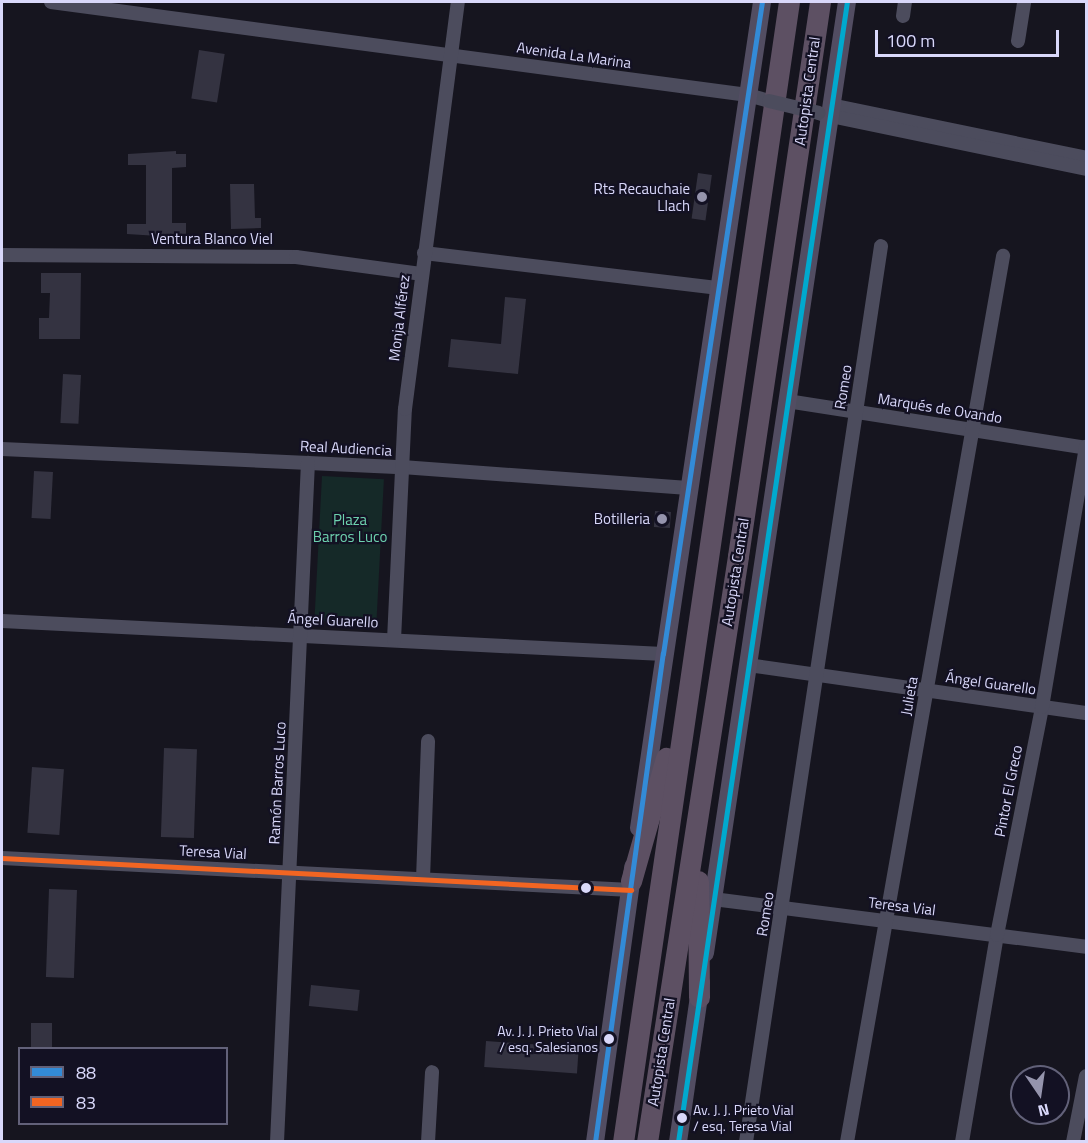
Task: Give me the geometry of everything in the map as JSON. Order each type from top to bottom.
[{"type":"highway","name":"Autopista Central","points":[[623,1142],[789,2]]},
{"type":"highway","name":"Autopista Central","points":[[647,1142],[703,785],[820,2]]},
{"type":"highway","points":[[631,886],[690,674]]},
{"type":"highway","points":[[699,997],[698,875],[703,785]]},
{"type":"main road","points":[[595,1142],[663,654],[762,2]]},
{"type":"main road","points":[[678,1142],[788,401],[827,111],[847,2]]},
{"type":"street","name":"Avenida La Marina","points":[[51,2],[748,95],[1012,148],[1086,158]]},
{"type":"street","name":"Monja Alférez","points":[[394,640],[405,409],[458,2]]},
{"type":"street","points":[[903,16],[905,2]]},
{"type":"street","points":[[1018,41],[1024,2]]},
{"type":"street","name":"Avenida La Marina","points":[[1012,148],[1086,169]]},
{"type":"street","name":"Romeo","points":[[746,1142],[881,246]]},
{"type":"street","points":[[424,254],[719,288]]},
{"type":"street","name":"Ventura Blanco Viel","points":[[2,255],[296,257],[421,274]]},
{"type":"street","name":"Julieta","points":[[848,1142],[1003,256]]},
{"type":"street","name":"Marqués de Ovando","points":[[788,401],[1086,448]]},
{"type":"street","name":"Pintor El Greco","points":[[962,1142],[997,935],[1042,706],[1086,448]]},
{"type":"street","name":"Real Audiencia","points":[[2,449],[402,467],[688,488]]},
{"type":"street","name":"Ramón Barros Luco","points":[[277,1142],[308,463]]},
{"type":"street","name":"Ángel Guarello","points":[[2,621],[663,654]]},
{"type":"street","name":"Ángel Guarello","points":[[748,665],[1086,713]]},
{"type":"street","points":[[423,879],[428,741]]},
{"type":"street","name":"Teresa Vial","points":[[2,858],[423,879],[631,886]]},
{"type":"street","name":"Teresa Vial","points":[[713,899],[1086,947]]},
{"type":"street","points":[[428,1142],[432,1072]]},
{"type":"street","points":[[1073,1142],[1086,1076]]},
{"type":"green space","name":"Plaza Barros Luco","points":[[322,476],[384,479],[376,624],[314,621]]},
{"type":"building","points":[[199,50],[225,54],[217,102],[191,98]]},
{"type":"building","points":[[176,151],[176,154],[186,154],[186,167],[172,168],[172,223],[186,223],[186,234],[174,234],[174,237],[127,234],[127,224],[146,224],[146,165],[128,165],[128,154]]},
{"type":"building","name":"Rts Recauchaie Llach","points":[[698,173],[712,175],[705,221],[692,219]]},
{"type":"building","points":[[230,184],[254,184],[255,218],[261,218],[261,228],[231,229]]},
{"type":"building","points":[[41,273],[81,273],[80,339],[39,339],[39,318],[49,318],[50,293],[41,293]]},
{"type":"building","points":[[505,297],[526,299],[518,374],[448,367],[451,339],[501,344]]},
{"type":"building","points":[[63,374],[81,375],[78,424],[60,423]]},
{"type":"building","points":[[34,471],[53,472],[51,519],[32,518]]},
{"type":"building","name":"Botilleria","points":[[655,511],[671,512],[670,528],[654,527]]},
{"type":"building","points":[[164,748],[197,749],[194,838],[161,837]]},
{"type":"building","points":[[32,767],[64,769],[59,835],[27,833]]},
{"type":"building","points":[[49,889],[77,890],[74,978],[46,977]]},
{"type":"building","points":[[311,985],[360,990],[358,1011],[309,1006]]},
{"type":"building","points":[[31,1023],[52,1023],[52,1047],[31,1047]]},
{"type":"building","points":[[486,1041],[579,1047],[577,1073],[484,1067]]},
{"type":"transit line","name":"88","points":[[595,1142],[663,654],[762,2]]},
{"type":"transit line","points":[[678,1142],[847,2]]},
{"type":"transit line","name":"83","points":[[2,858],[631,890]]},
{"type":"place","name":"Rts Recauchaie Llach","points":[[702,197]]},
{"type":"place","name":"Botilleria","points":[[662,519]]},
{"type":"place","name":"Av. J. J. Prieto Vial / esq. Salesianos","points":[[609,1039]]},
{"type":"place","name":"Av. J. J. Prieto Vial / esq. Teresa Vial","points":[[682,1118]]}]
